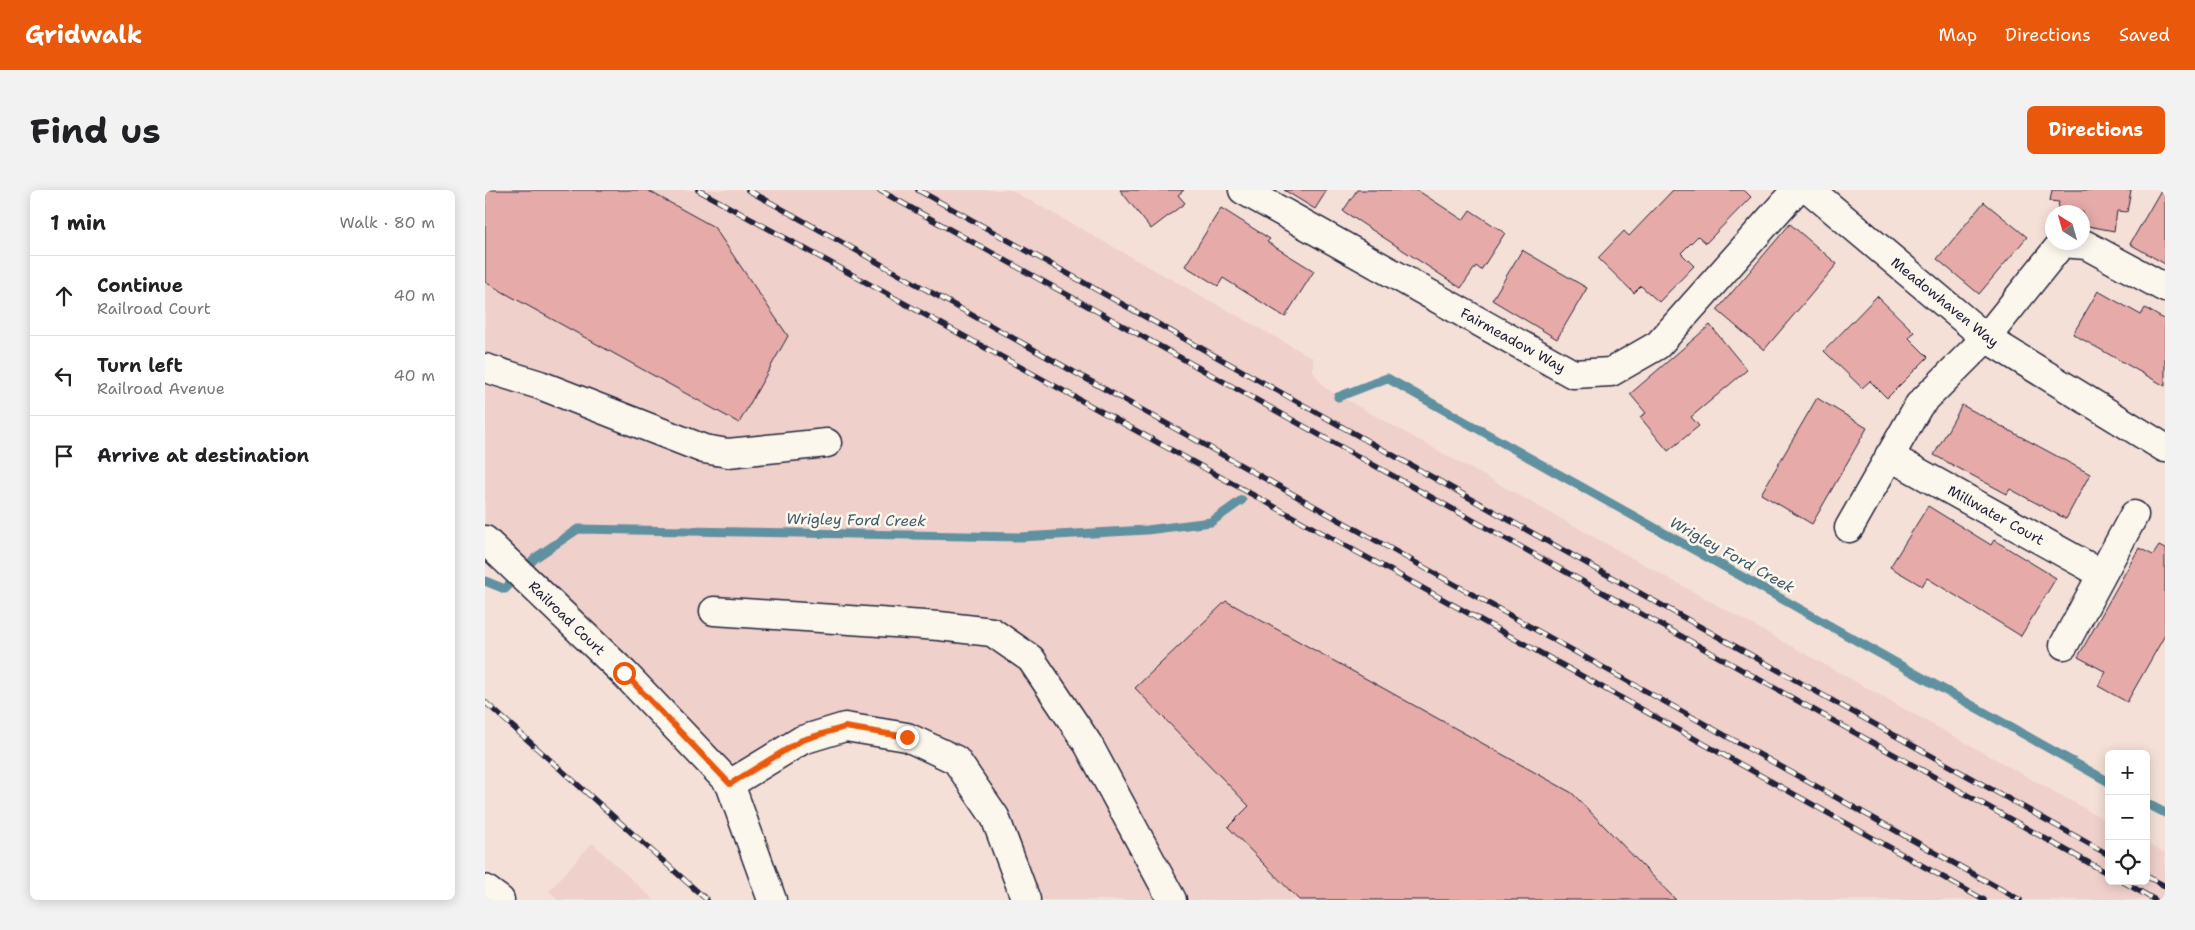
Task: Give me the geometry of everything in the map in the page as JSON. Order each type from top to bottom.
[{"type":"street","name":"Fairmeadow Way","points":[[1243,190],[1573,374],[1611,372],[1658,345],[1796,190]]},
{"type":"street","name":"Meadowhaven Way","points":[[1820,194],[1986,338],[2165,448]]},
{"type":"street","points":[[1849,528],[1919,405],[1986,338],[2062,243],[2086,245],[2165,288]]},
{"type":"street","points":[[485,368],[539,385],[704,449],[728,453],[827,443]]},
{"type":"street","name":"Millwater Court","points":[[1889,456],[2102,574]]},
{"type":"street","points":[[2064,645],[2134,515]]},
{"type":"street","name":"Railroad Court","points":[[485,540],[624,673],[730,784]]},
{"type":"street","points":[[714,611],[930,625],[992,632],[1031,659],[1088,744],[1172,900]]},
{"type":"street","points":[[772,900],[730,784],[802,740],[845,727],[907,737],[956,760],[995,817],[1026,900]]},
{"type":"street","points":[[485,889],[500,900]]},
{"type":"shaded area","points":[[485,190],[1011,190],[1313,358],[1313,372],[1325,388],[2105,820],[2105,885],[2150,885],[2150,845],[2165,853],[2165,900],[1019,900],[956,760],[845,727],[730,784],[485,540]]},
{"type":"shaded area","points":[[592,843],[654,900],[558,900],[549,891]]},
{"type":"building","points":[[485,190],[647,190],[714,227],[788,336],[739,423],[485,282]]},
{"type":"building","points":[[1120,190],[1184,190],[1178,195],[1185,203],[1151,229]]},
{"type":"building","points":[[1284,190],[1327,190],[1315,209]]},
{"type":"building","points":[[1357,190],[1417,190],[1463,220],[1470,210],[1505,233],[1481,270],[1476,266],[1461,288],[1343,211]]},
{"type":"building","points":[[1673,190],[1744,190],[1751,197],[1706,243],[1698,236],[1681,253],[1694,266],[1659,302],[1641,286],[1634,293],[1598,258],[1624,231],[1629,236]]},
{"type":"building","points":[[2052,190],[2131,190],[2127,212],[2117,211],[2114,231],[2090,226],[2090,205],[2058,205],[2059,202],[2050,201]]},
{"type":"building","points":[[2161,190],[2165,193],[2165,264],[2130,244]]},
{"type":"building","points":[[1984,202],[2027,237],[1979,294],[1937,259]]},
{"type":"building","points":[[1221,208],[1270,239],[1267,242],[1314,271],[1285,317],[1223,278],[1218,286],[1185,266]]},
{"type":"building","points":[[1790,224],[1837,264],[1764,350],[1717,310]]},
{"type":"building","points":[[1522,250],[1587,288],[1557,339],[1492,300]]},
{"type":"building","points":[[2098,291],[2141,315],[2145,308],[2165,320],[2165,386],[2073,334]]},
{"type":"building","points":[[1877,296],[1914,332],[1909,338],[1928,357],[1887,398],[1870,381],[1862,388],[1824,351]]},
{"type":"building","points":[[1710,325],[1747,370],[1691,417],[1699,426],[1668,451],[1640,417],[1646,413],[1630,394]]},
{"type":"building","points":[[1817,398],[1867,428],[1812,524],[1761,494]]},
{"type":"building","points":[[1962,405],[2090,474],[2066,519],[2010,489],[2007,494],[1934,455]]},
{"type":"building","points":[[1928,506],[1991,545],[1994,540],[2056,578],[2021,636],[1927,578],[1922,586],[1890,567]]},
{"type":"building","points":[[2159,546],[2165,549],[2165,635],[2127,702],[2098,686],[2106,672],[2078,657],[2139,548],[2153,555]]},
{"type":"building","points":[[1226,601],[1572,793],[1676,900],[1299,900],[1228,827],[1249,806],[1135,688]]},
{"type":"waterway","name":"Wrigley Ford Creek","points":[[1338,397],[1387,378],[2105,780]]},
{"type":"waterway","name":"Wrigley Ford Creek","points":[[485,581],[505,589],[535,558],[578,529],[1020,537],[1147,530],[1211,522],[1242,500]]},
{"type":"waterway","name":"Wrigley Ford Creek","points":[[2150,805],[2165,813]]},
{"type":"railway","points":[[698,190],[1528,646],[1984,900]]},
{"type":"railway","points":[[748,190],[2020,900]]},
{"type":"railway","points":[[879,190],[2105,872]]},
{"type":"railway","points":[[918,190],[2105,853]]},
{"type":"railway","points":[[485,702],[707,900]]},
{"type":"railway","points":[[2150,878],[2165,886]]},
{"type":"railway","points":[[2129,885],[2155,900]]},
{"type":"route","points":[[624,673],[730,784],[802,740],[845,727],[907,737]]}]
